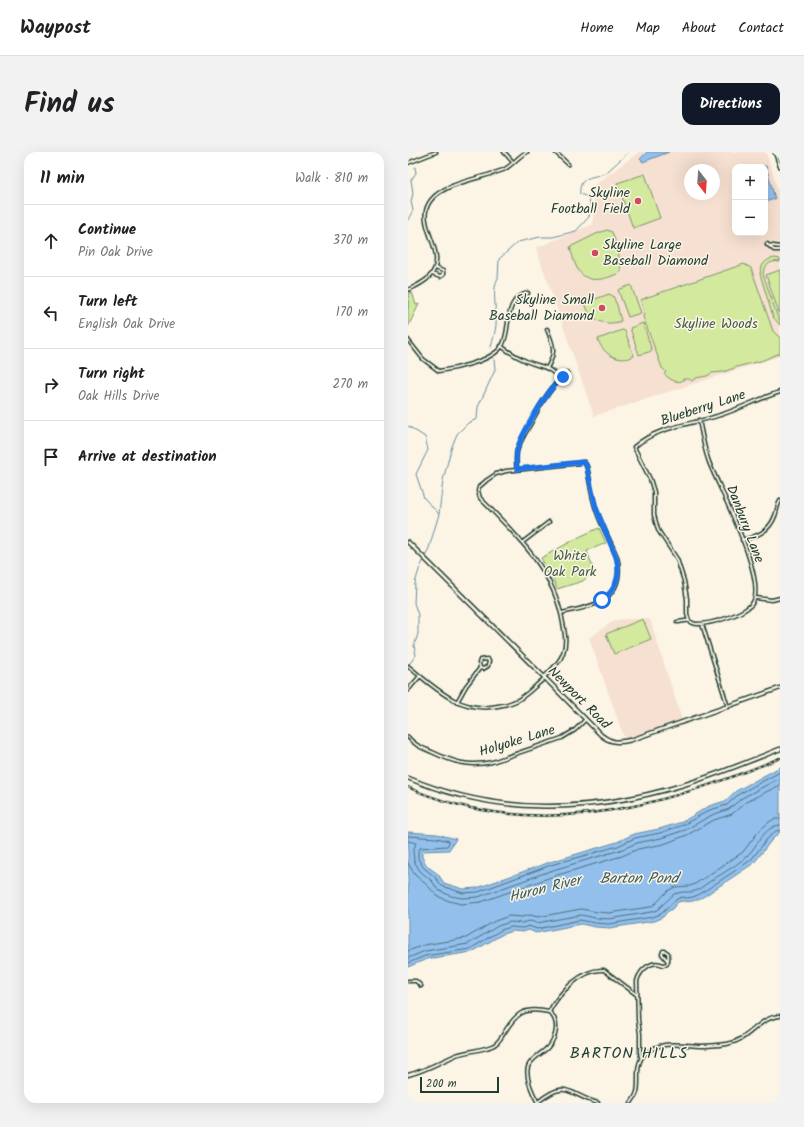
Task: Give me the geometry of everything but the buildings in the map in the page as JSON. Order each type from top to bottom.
[{"type":"street","points":[[408,162],[436,152]]},
{"type":"street","points":[[504,152],[513,162]]},
{"type":"street","points":[[408,290],[424,282],[432,274],[435,268],[436,254],[426,220],[426,210],[430,201],[442,190],[504,169],[527,152]]},
{"type":"street","points":[[557,152],[568,164]]},
{"type":"street","points":[[775,152],[780,166]]},
{"type":"street","points":[[780,247],[767,244],[774,250],[780,250]]},
{"type":"street","points":[[432,274],[440,277],[443,275],[442,271],[435,268]]},
{"type":"street","points":[[408,340],[423,359],[439,371],[455,368],[487,357],[501,346],[506,334],[509,311],[516,300],[522,294],[528,293]]},
{"type":"street","points":[[547,329],[554,354],[547,368]]},
{"type":"street","points":[[501,346],[517,357],[547,368],[560,379]]},
{"type":"street","points":[[517,469],[517,451],[521,440],[544,399],[560,379],[567,374]]},
{"type":"street","name":"Blueberry Lane","points":[[689,621],[684,581],[677,559],[658,530],[654,515],[654,492],[650,479],[634,447],[639,442],[662,431],[699,420],[719,416],[780,392]]},
{"type":"street","name":"Danbury Lane","points":[[699,420],[708,460],[729,505],[756,582],[756,598]]},
{"type":"street","points":[[409,667],[457,702],[478,708],[490,708],[503,706],[519,700],[558,663],[563,654],[566,642],[561,613],[546,576],[537,560],[523,542],[480,498],[478,491],[479,487],[496,474],[517,469],[582,462],[586,464],[596,508],[616,557],[618,574],[614,589],[602,600],[585,608],[561,613]]},
{"type":"street","points":[[742,540],[768,529],[780,501]]},
{"type":"street","points":[[523,542],[549,522]]},
{"type":"street","name":"Newport Road","points":[[408,542],[544,677],[585,720],[609,741],[618,743],[631,740],[780,688]]},
{"type":"street","points":[[677,622],[689,621],[693,624],[702,624],[736,615],[752,604],[756,598],[772,600],[780,598]]},
{"type":"street","points":[[702,624],[728,707]]},
{"type":"street","points":[[457,702],[466,686],[480,668],[480,660],[487,659],[489,661],[488,666],[483,669],[480,668]]},
{"type":"street","points":[[408,690],[420,676]]},
{"type":"street","name":"Holyoke Lane","points":[[408,737],[420,747],[446,758],[464,764],[483,764],[562,738],[575,730],[585,720]]},
{"type":"street","points":[[408,778],[438,790],[498,803],[534,807],[571,806],[619,800],[660,791],[688,783],[780,749]]},
{"type":"street","points":[[663,951],[668,953],[668,962],[662,954],[663,951]]},
{"type":"street","points":[[642,1058],[640,1052],[638,1020],[638,977],[648,965],[656,963],[665,965],[668,962]]},
{"type":"street","points":[[549,1012],[553,1004],[564,992],[583,975],[597,970],[604,970],[609,973],[637,995]]},
{"type":"street","points":[[408,981],[416,981],[421,986]]},
{"type":"street","points":[[408,1075],[424,1070],[456,1055],[492,1046],[500,1040],[511,1022],[520,1013],[533,1010],[549,1012],[555,1017],[556,1024],[556,1030],[551,1044],[533,1060],[528,1067],[529,1080],[537,1103],[545,1096],[560,1089],[567,1089],[598,1103]]},
{"type":"street","points":[[631,1103],[637,1093],[639,1063],[650,1050],[661,1045],[675,1044],[702,1046],[735,1042],[744,1037],[763,1021],[772,1017],[780,1016]]},
{"type":"shaded area","points":[[639,152],[766,152],[780,197],[780,356],[594,416],[536,248],[593,224],[593,186]]},
{"type":"shaded area","points":[[650,619],[682,720],[625,740],[589,638],[615,620]]},
{"type":"green space","name":"Skyline Football Field","points":[[645,174],[660,218],[633,228],[617,183]]},
{"type":"green space","name":"Skyline Large Baseball Diamond","points":[[607,230],[612,232],[614,237],[621,272],[602,279],[590,279],[580,272],[575,264],[570,247]]},
{"type":"green space","points":[[775,258],[780,259],[780,262],[768,264],[763,274],[780,321],[780,325],[773,317],[760,274],[764,263]]},
{"type":"green space","name":"Skyline Woods","points":[[744,264],[751,268],[773,331],[780,338],[780,353],[761,361],[723,372],[712,373],[707,376],[696,378],[692,381],[689,379],[674,381],[670,379],[664,374],[666,372],[662,368],[643,317],[644,313],[641,301],[642,299]]},
{"type":"green space","points":[[780,270],[780,316],[766,275]]},
{"type":"green space","points":[[631,285],[641,313],[628,317],[618,290]]},
{"type":"green space","points":[[412,292],[416,305],[419,304],[408,327],[408,294]]},
{"type":"green space","name":"Skyline Small Baseball Diamond","points":[[609,294],[613,296],[617,305],[621,321],[615,323],[598,321],[590,314],[585,303]]},
{"type":"green space","points":[[643,323],[652,351],[639,355],[630,328]]},
{"type":"green space","name":"Skyline Small Baseball Diamond","points":[[622,330],[625,331],[634,356],[623,359],[607,353],[603,349],[598,339]]},
{"type":"green space","name":"White Oak Park","points":[[599,528],[606,543],[587,551],[594,571],[583,581],[557,589],[541,558]]},
{"type":"green space","points":[[643,619],[651,639],[614,654],[606,634]]},
{"type":"water","points":[[647,152],[669,152],[643,162],[640,159]]},
{"type":"water","points":[[768,173],[775,199],[768,201]]},
{"type":"water","name":"Barton Pond","points":[[780,767],[780,832],[770,842],[754,863],[703,897],[686,902],[678,902],[663,917],[654,921],[610,928],[581,924],[536,933],[529,930],[523,932],[512,931],[503,934],[472,952],[427,959],[408,967],[408,832],[437,834],[456,839],[449,850],[422,851],[422,857],[427,866],[438,874],[444,883],[463,889],[477,888],[550,862],[617,842],[634,834],[659,829],[682,822],[709,806],[725,801],[736,791]]},
{"type":"waterway","points":[[491,347],[496,325],[495,288],[498,278],[499,259],[518,242],[540,237],[553,237],[576,231],[589,217],[591,207],[588,197],[580,194],[580,187],[582,183],[585,180],[608,171],[629,152]]},
{"type":"waterway","points":[[408,154],[410,158]]},
{"type":"waterway","points":[[408,220],[413,210],[411,202],[413,193],[411,180],[416,173],[415,167]]},
{"type":"waterway","points":[[408,296],[408,308]]},
{"type":"waterway","points":[[408,666],[416,655],[414,646],[418,634],[418,615],[414,603],[415,583],[429,548],[439,514],[443,480],[452,446],[457,434],[468,423],[477,419],[478,407],[495,370],[494,359]]},
{"type":"waterway","points":[[408,426],[425,437],[428,450],[416,474],[424,498],[439,514]]},
{"type":"railway","points":[[408,787],[431,797],[455,804],[511,814],[551,816],[590,813],[629,807],[667,798],[743,773],[780,758]]},
{"type":"place","name":"Skyline Football Field","points":[[638,201]]},
{"type":"place","name":"Skyline Large Baseball Diamond","points":[[595,253]]},
{"type":"place","name":"Skyline Small Baseball Diamond","points":[[602,308]]},
{"type":"district","name":"BARTON HILLS","points":[[629,1053]]},
{"type":"route","points":[[563,377],[550,390],[544,399],[521,440],[517,451],[517,469],[582,462],[586,464],[596,508],[618,565],[617,582],[614,589],[602,600]]},
{"type":"water label","name":"Huron River","points":[[545,889]]}]
